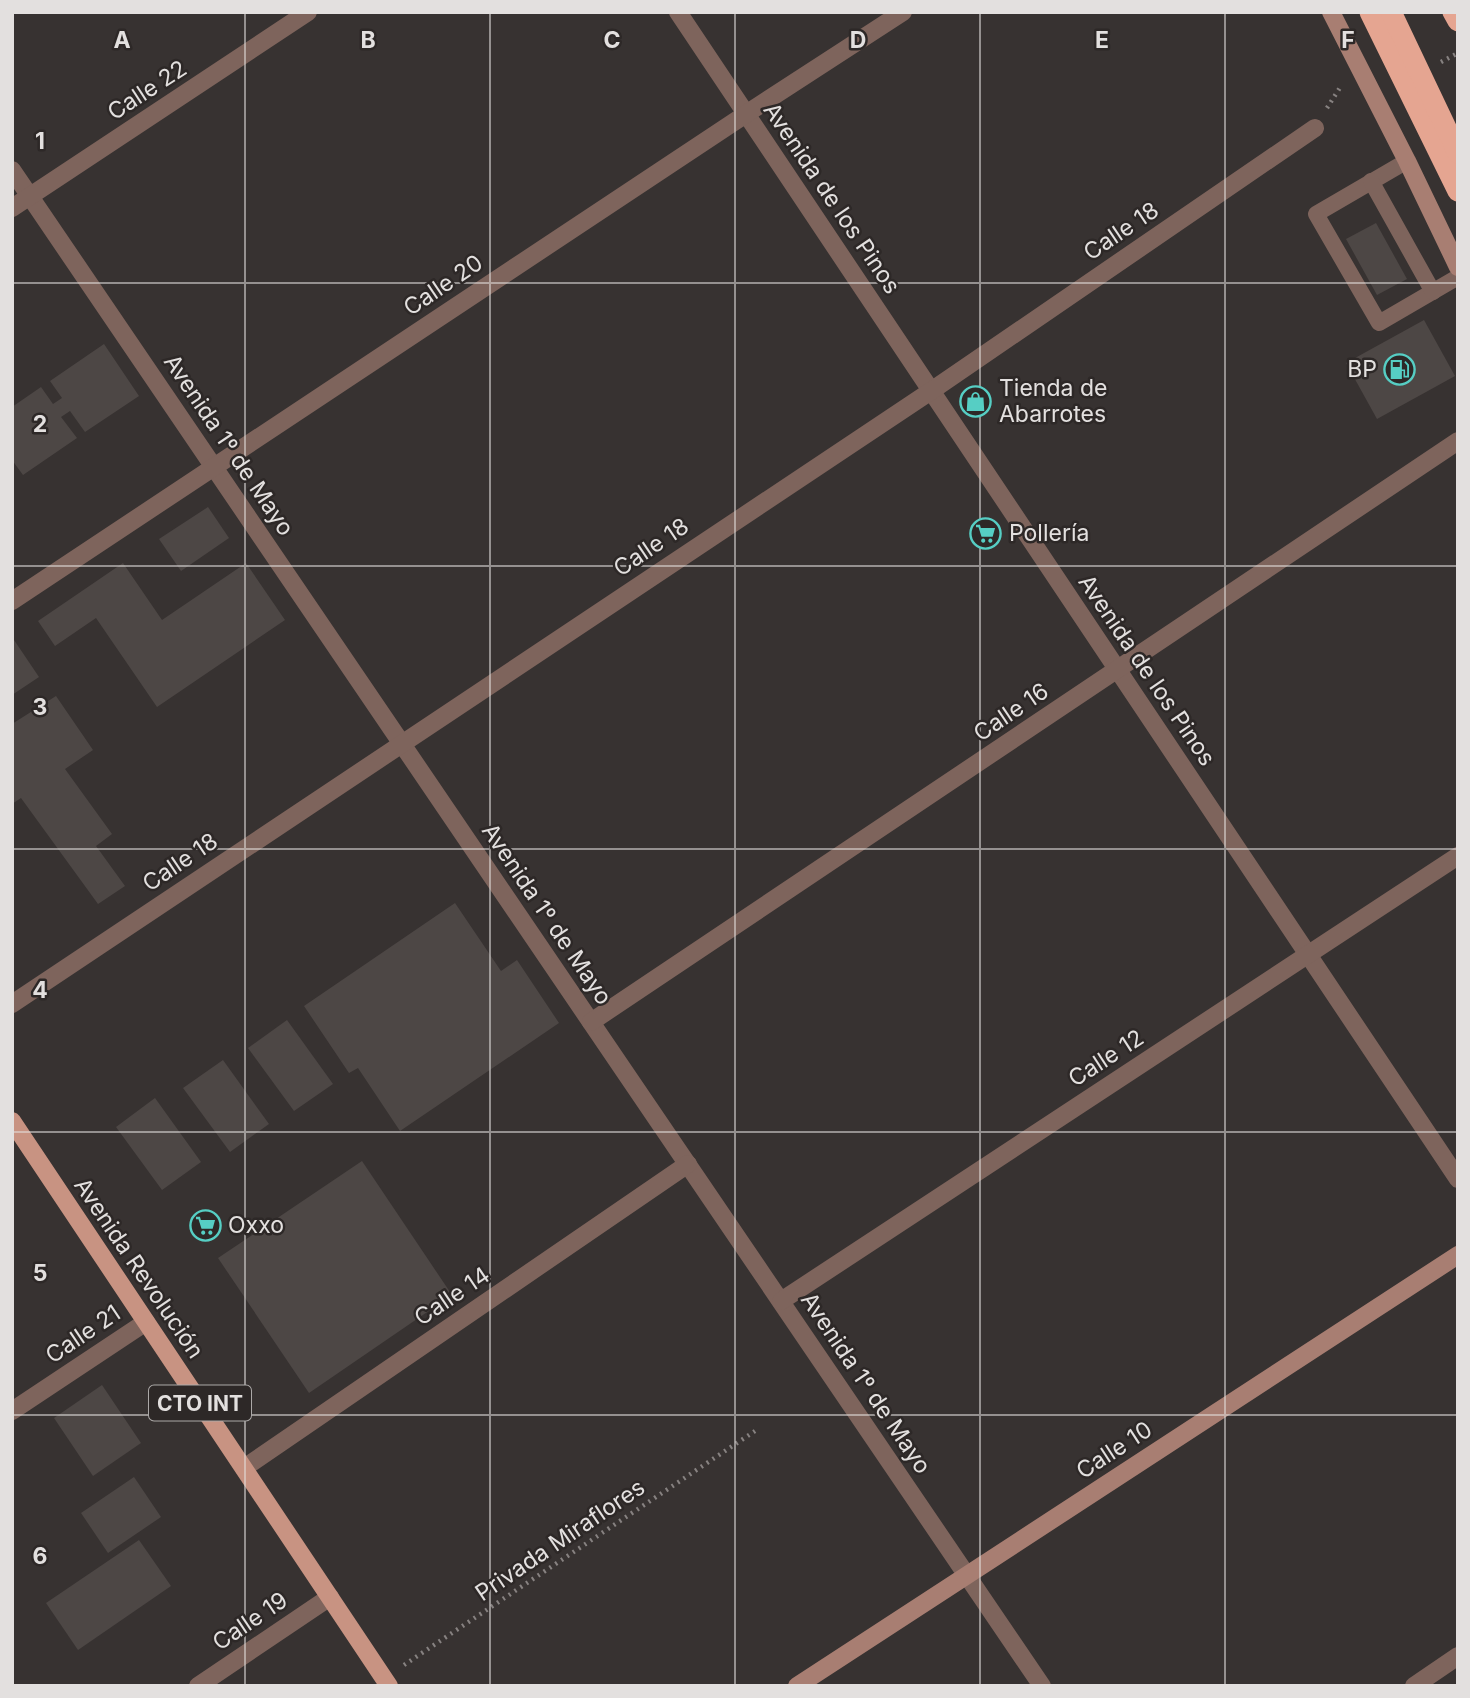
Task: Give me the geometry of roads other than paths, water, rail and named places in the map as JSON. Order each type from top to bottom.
[{"type":"highway","points":[[1370,12],[1458,191]]},
{"type":"highway","points":[[1391,12],[1458,153]]},
{"type":"highway","points":[[1453,12],[1458,21]]},
{"type":"main road","name":"Avenida Revolución","points":[[12,1121],[387,1682]]},
{"type":"street","name":"Calle 22","points":[[12,208],[308,12]]},
{"type":"street","name":"Avenida de los Pinos","points":[[678,12],[1458,1179]]},
{"type":"street","name":"Calle 20","points":[[12,601],[903,12]]},
{"type":"street","points":[[1331,12],[1458,267]]},
{"type":"street","name":"Calle 18","points":[[12,1004],[931,391],[1315,128]]},
{"type":"street","name":"Avenida 1º de Mayo","points":[[12,170],[1042,1686]]},
{"type":"street","name":"Calle 16","points":[[591,1022],[1458,441]]},
{"type":"street","name":"Calle 12","points":[[781,1301],[1458,856]]},
{"type":"street","name":"Calle 14","points":[[244,1468],[688,1164]]},
{"type":"street","name":"Calle 10","points":[[797,1686],[1458,1255]]},
{"type":"street","name":"Calle 21","points":[[12,1411],[146,1322]]},
{"type":"street","name":"Calle 19","points":[[198,1686],[330,1597]]},
{"type":"street","points":[[1414,1686],[1458,1656]]},
{"type":"lane","points":[[1407,160],[1316,214],[1379,323],[1458,277]]},
{"type":"lane","points":[[1371,181],[1433,292]]},
{"type":"place","name":"BP","points":[[1400,369]]},
{"type":"place","name":"Tienda de Abarrotes","points":[[976,401]]},
{"type":"place","name":"Pollería","points":[[986,533]]},
{"type":"place","name":"Oxxo","points":[[205,1225]]}]
